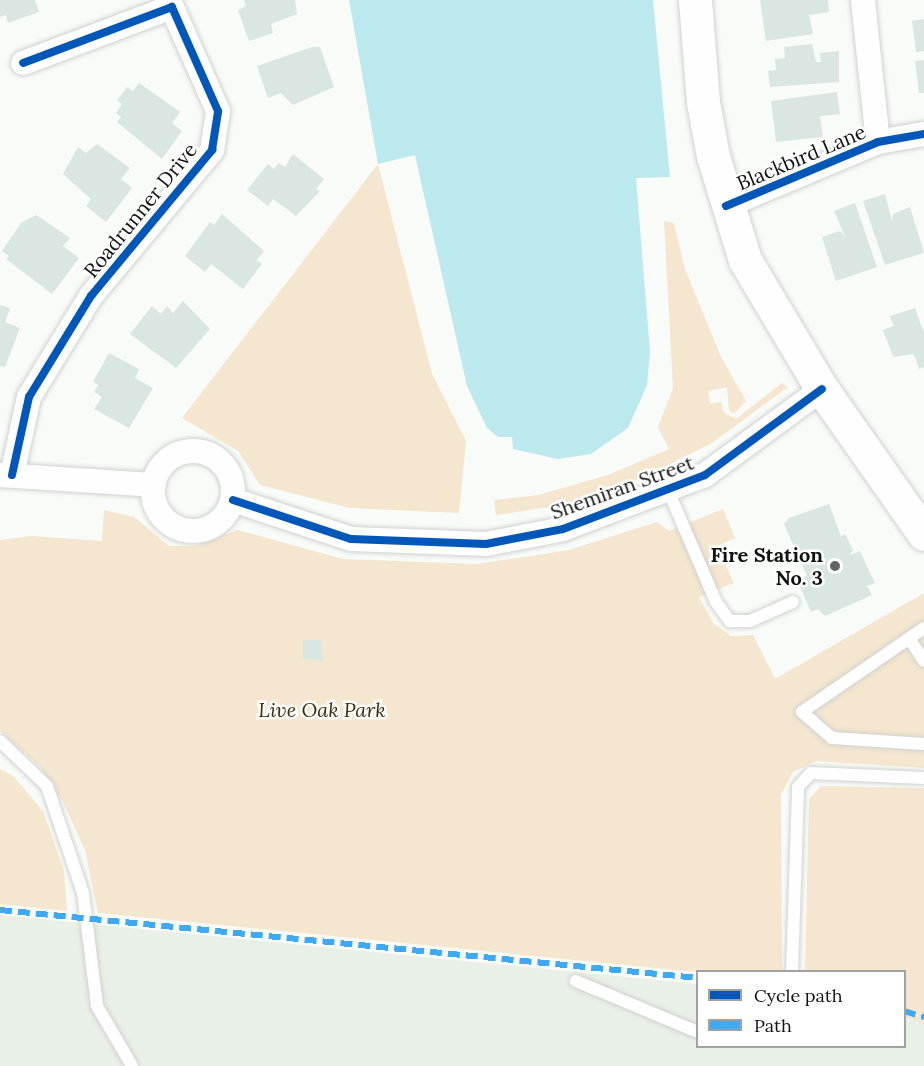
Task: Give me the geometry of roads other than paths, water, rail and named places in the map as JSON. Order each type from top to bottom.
[{"type":"main road","points":[[695,0],[703,102],[726,206],[745,260],[822,389],[924,534]]},
{"type":"street","points":[[863,0],[878,142]]},
{"type":"street","name":"Roadrunner Drive","points":[[6,475],[29,397],[91,296],[212,150],[218,111],[172,7],[23,63]]},
{"type":"street","name":"Blackbird Lane","points":[[726,206],[878,142],[924,134]]},
{"type":"street","name":"Shemiran Street","points":[[233,500],[351,539],[486,544],[563,530],[705,475],[822,389]]},
{"type":"street","points":[[197,451],[222,462],[230,473],[233,500],[220,522],[209,529],[184,531],[162,518],[153,485],[170,457],[197,451]]},
{"type":"street","points":[[6,475],[153,485]]},
{"type":"lane","points":[[668,490],[716,602],[730,621],[750,621],[793,602]]},
{"type":"lane","points":[[924,628],[802,712],[832,738],[924,744]]},
{"type":"lane","points":[[909,638],[924,661]]},
{"type":"lane","points":[[0,741],[47,786],[83,893],[97,1006],[132,1066]]},
{"type":"lane","points":[[792,970],[798,787],[811,773],[924,778]]},
{"type":"lane","points":[[576,981],[696,1031]]},
{"type":"water","points":[[349,0],[653,0],[670,177],[636,178],[650,352],[647,385],[628,428],[591,454],[558,459],[513,449],[512,437],[498,437],[487,428],[467,386],[415,155],[378,164]]},
{"type":"place","name":"Fire Station No. 3","points":[[835,566]]},
{"type":"park label","name":"Live Oak Park","points":[[322,709]]}]
